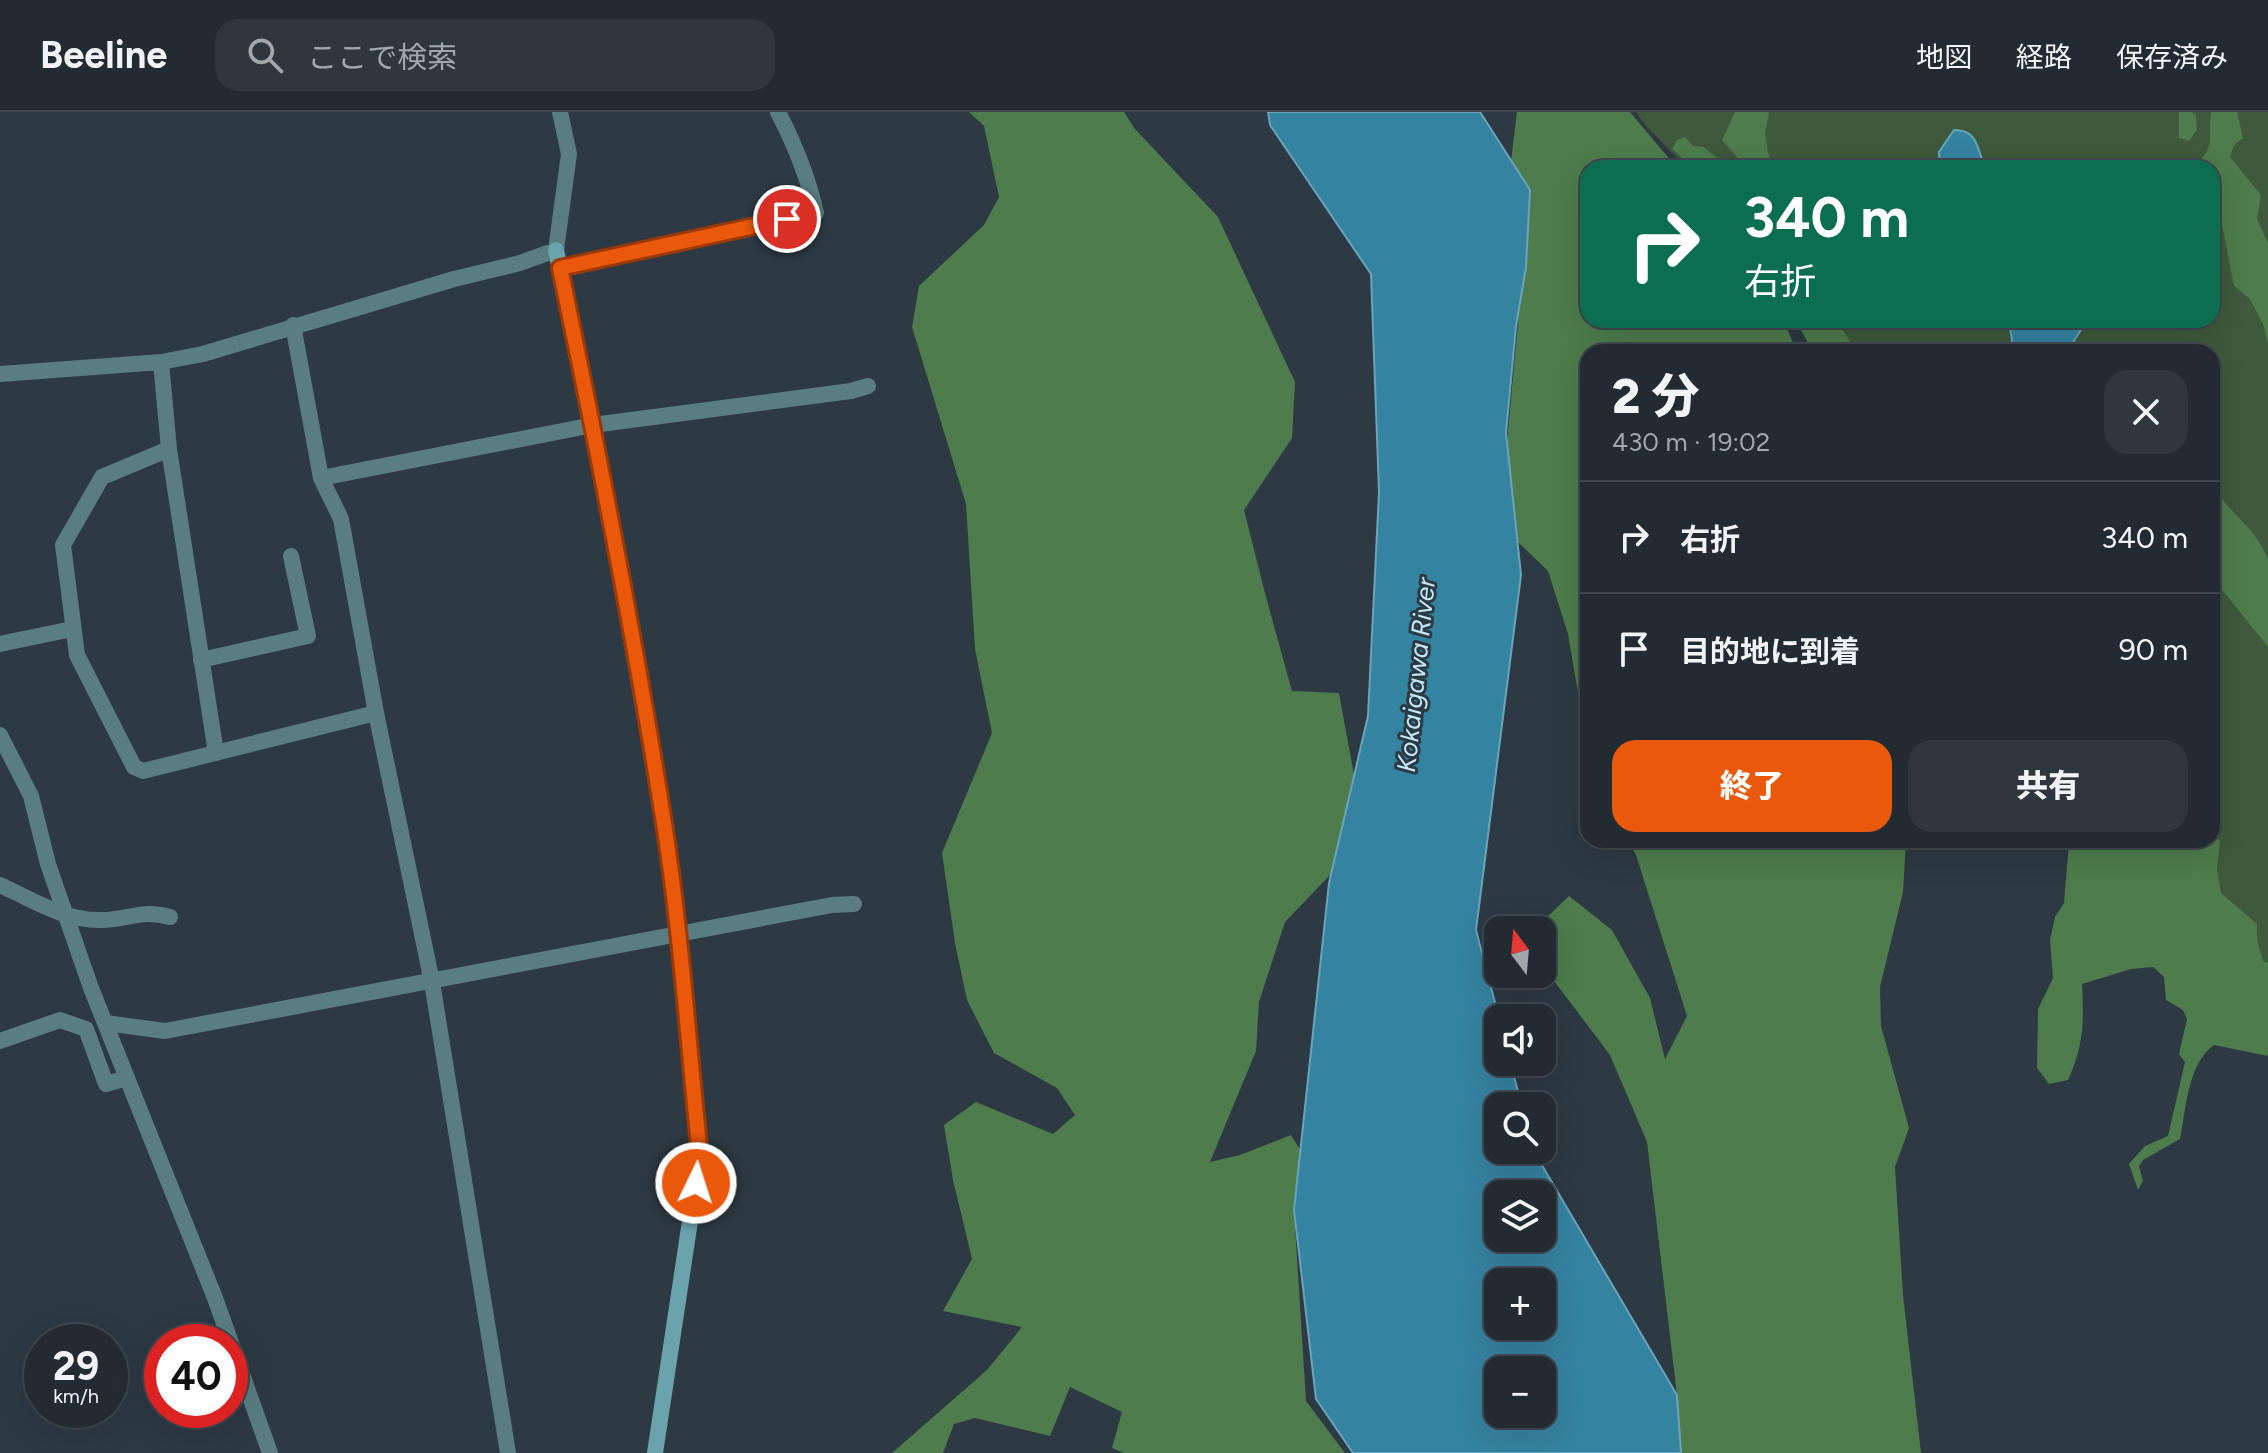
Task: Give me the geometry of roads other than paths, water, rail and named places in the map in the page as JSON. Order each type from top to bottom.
[{"type":"street","points":[[560,112],[569,154],[556,250],[593,425],[663,819],[700,1155],[655,1453]]},
{"type":"street","points":[[560,268],[816,213],[809,180],[778,112]]},
{"type":"street","points":[[0,374],[161,362],[203,354],[556,250]]},
{"type":"street","points":[[293,325],[321,478],[341,519],[376,713],[432,982],[508,1453]]},
{"type":"street","points":[[161,362],[169,449],[216,753]]},
{"type":"street","points":[[321,478],[593,425],[851,391],[868,386]]},
{"type":"street","points":[[169,449],[102,477],[63,545],[77,655],[134,767],[143,771],[376,713]]},
{"type":"street","points":[[201,660],[308,636],[291,556]]},
{"type":"street","points":[[0,644],[72,629]]},
{"type":"street","points":[[0,735],[31,796],[48,864],[66,916],[215,1298],[270,1453]]},
{"type":"street","points":[[0,885],[66,916],[102,920],[151,912],[170,917]]},
{"type":"street","points":[[106,1023],[165,1031],[832,905],[854,904]]},
{"type":"street","points":[[0,1041],[60,1020],[86,1029],[106,1084],[127,1078]]},
{"type":"water","name":"Kokaigawa River","points":[[1268,112],[1480,112],[1530,190],[1526,267],[1516,326],[1506,433],[1521,575],[1476,930],[1484,961],[1484,988],[1491,988],[1495,1004],[1484,1004],[1484,1076],[1514,1076],[1518,1092],[1484,1092],[1484,1164],[1541,1164],[1551,1180],[1484,1180],[1484,1252],[1556,1252],[1556,1189],[1677,1395],[1681,1453],[1353,1453],[1316,1399],[1294,1210],[1329,883],[1368,716],[1379,492],[1371,274],[1270,125]]},
{"type":"water","points":[[1954,130],[1962,131],[1973,138],[1983,160],[1940,160],[1939,152]]},
{"type":"water","points":[[2010,328],[2082,328],[2072,344],[2011,344]]}]
